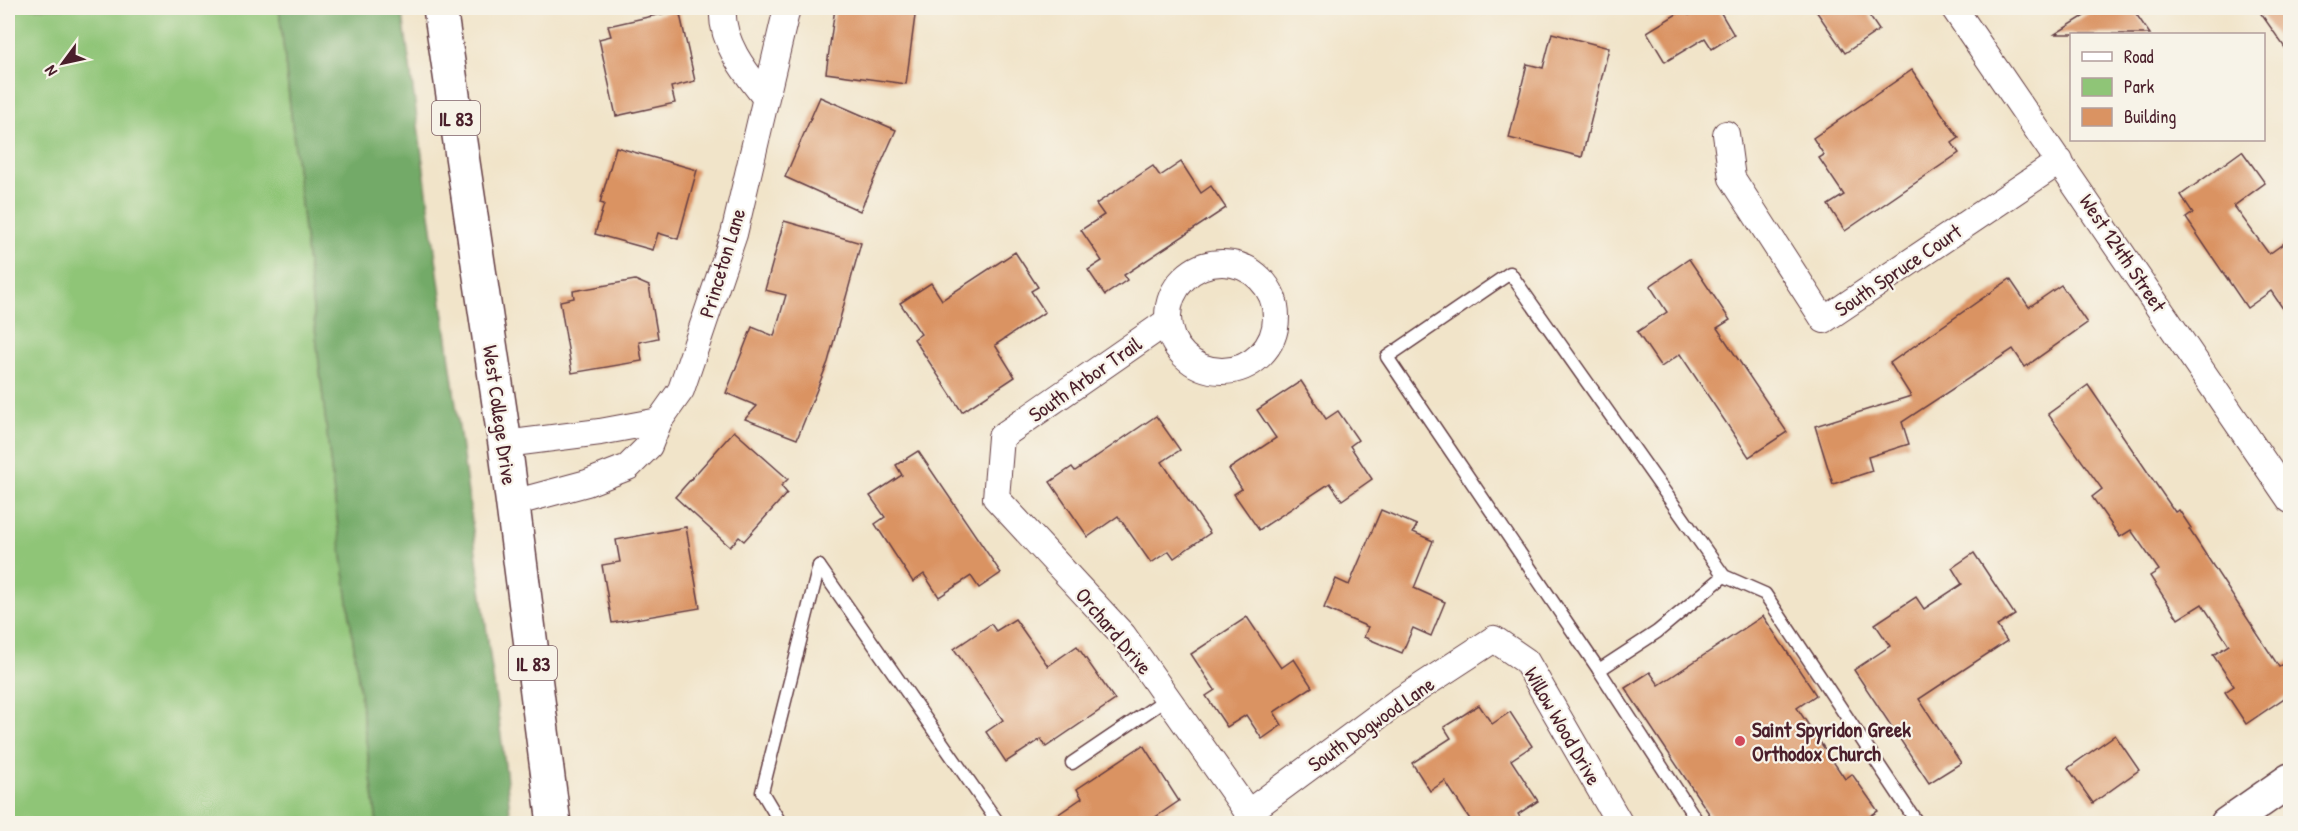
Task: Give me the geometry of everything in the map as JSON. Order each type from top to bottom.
[{"type":"main road","name":"West College Drive","points":[[440,8],[505,444],[554,824]]},
{"type":"main road","points":[[2227,824],[2290,780]]},
{"type":"street","points":[[723,8],[722,21],[739,65],[765,97]]},
{"type":"street","name":"Princeton Lane","points":[[513,503],[587,483],[628,467],[649,446],[659,421],[681,390],[734,234],[787,8]]},
{"type":"street","name":"West 124th Street","points":[[1954,8],[2290,500]]},
{"type":"street","name":"South Spruce Court","points":[[1726,134],[1732,178],[1824,320],[2060,161]]},
{"type":"street","name":"South Arbor Trail","points":[[1001,437],[1168,321],[1170,304],[1176,288],[1187,275],[1202,267],[1218,263],[1236,264],[1251,271],[1264,282],[1273,297],[1276,313],[1274,332],[1266,349],[1253,362],[1236,370],[1217,371],[1199,366],[1184,355],[1173,339],[1168,321]]},
{"type":"street","points":[[505,444],[600,432],[659,421]]},
{"type":"street","name":"Orchard Drive","points":[[1001,437],[996,498],[1123,635],[1252,818]]},
{"type":"street","name":"South Dogwood Lane","points":[[1252,818],[1396,703],[1494,639]]},
{"type":"street","name":"Willow Wood Drive","points":[[1494,639],[1526,661],[1620,824]]},
{"type":"lane","points":[[1699,824],[1599,670],[1387,357],[1510,273],[1724,576],[1765,594],[1918,824]]},
{"type":"lane","points":[[781,824],[762,792],[819,566],[999,824]]},
{"type":"lane","points":[[1599,670],[1657,632],[1724,576]]},
{"type":"lane","points":[[1072,763],[1168,698]]},
{"type":"green space","points":[[8,8],[279,8],[334,495],[377,823],[8,823]]},
{"type":"green space","points":[[279,8],[402,8],[511,823],[377,823],[334,495]]},
{"type":"building","points":[[835,8],[916,8],[906,84],[826,73]]},
{"type":"building","points":[[1702,8],[1718,8],[1734,35],[1712,49],[1705,38],[1665,62],[1647,32],[1685,9],[1689,15]]},
{"type":"building","points":[[1814,8],[1864,8],[1879,30],[1845,53]]},
{"type":"building","points":[[2097,8],[2132,8],[2149,33],[2070,33],[2055,34]]},
{"type":"building","points":[[2257,8],[2290,8],[2290,55]]},
{"type":"building","points":[[679,10],[695,81],[671,87],[675,103],[616,116],[599,39],[611,36],[608,26]]},
{"type":"building","points":[[1552,33],[1609,48],[1582,157],[1509,138],[1527,64],[1543,68]]},
{"type":"building","points":[[1912,70],[1959,138],[1952,143],[1959,153],[1845,231],[1828,205],[1844,195],[1819,158],[1824,155],[1813,138]]},
{"type":"building","points":[[820,97],[896,130],[860,211],[785,177]]},
{"type":"building","points":[[616,147],[697,170],[678,239],[658,233],[653,250],[595,234],[604,204],[600,203]]},
{"type":"building","points":[[2242,151],[2265,183],[2234,206],[2269,254],[2290,239],[2290,319],[2271,291],[2247,308],[2186,218],[2193,213],[2181,195]]},
{"type":"building","points":[[1181,162],[1201,193],[1211,186],[1226,208],[1124,275],[1127,280],[1105,295],[1088,270],[1102,261],[1081,230],[1104,215],[1096,204],[1153,166],[1160,176]]},
{"type":"building","points":[[784,221],[861,243],[828,362],[797,439],[745,419],[757,406],[726,393],[752,327],[774,336],[786,295],[765,290]]},
{"type":"building","points":[[1015,252],[1038,287],[1031,291],[1045,312],[995,345],[1015,377],[962,412],[914,339],[921,334],[900,303],[931,283],[942,300]]},
{"type":"building","points":[[1689,259],[1730,320],[1717,328],[1787,432],[1749,457],[1680,354],[1661,367],[1637,332],[1667,312],[1650,286]]},
{"type":"building","points":[[2010,279],[2029,307],[2061,285],[2087,323],[2025,367],[2013,349],[1902,422],[1909,444],[1868,457],[1872,471],[1833,484],[1815,426],[1911,396],[1890,363]]},
{"type":"building","points":[[635,280],[649,286],[658,338],[639,342],[642,361],[572,373],[560,301],[574,298],[573,291]]},
{"type":"building","points":[[1301,381],[1326,419],[1338,411],[1358,440],[1350,446],[1372,479],[1342,500],[1330,483],[1259,530],[1234,494],[1242,489],[1229,469],[1276,438],[1257,410]]},
{"type":"building","points":[[2088,385],[2175,512],[2179,510],[2279,667],[2290,660],[2290,694],[2246,724],[2225,692],[2234,686],[2213,655],[2229,645],[2202,604],[2178,619],[2150,576],[2159,570],[2131,530],[2120,537],[2092,497],[2102,489],[2048,414]]},
{"type":"building","points":[[1156,416],[1180,450],[1162,462],[1210,533],[1174,558],[1169,551],[1151,563],[1118,516],[1088,537],[1050,482],[1072,467],[1075,471]]},
{"type":"building","points":[[734,431],[788,479],[781,486],[787,493],[744,541],[739,537],[730,547],[675,497]]},
{"type":"building","points":[[918,451],[1001,573],[979,588],[971,576],[939,597],[924,574],[913,582],[875,524],[885,517],[870,496],[902,475],[896,465]]},
{"type":"building","points":[[1381,510],[1417,525],[1413,532],[1433,541],[1414,588],[1445,602],[1431,636],[1413,628],[1402,653],[1364,637],[1368,627],[1324,608],[1336,579],[1349,585]]},
{"type":"building","points":[[686,527],[700,608],[612,623],[602,565],[620,562],[616,540]]},
{"type":"building","points":[[1974,553],[2015,615],[1997,626],[2007,641],[1919,699],[1961,763],[1929,783],[1854,670],[1890,646],[1875,624],[1916,597],[1924,609],[1962,584],[1952,568]]},
{"type":"building","name":"Saint Spyridon Greek Orthodox Church","points":[[1763,616],[1816,695],[1797,708],[1845,779],[1852,774],[1878,811],[1870,816],[1875,824],[1716,824],[1625,688],[1650,672],[1659,685]]},
{"type":"building","points":[[1247,617],[1281,668],[1294,659],[1312,687],[1274,712],[1282,725],[1262,739],[1246,715],[1227,727],[1206,696],[1215,690],[1191,654]]},
{"type":"building","points":[[1015,619],[1048,666],[1077,646],[1115,700],[1046,747],[1041,739],[1006,762],[986,732],[1003,720],[954,649],[991,624],[996,631]]},
{"type":"building","points":[[1479,705],[1492,724],[1510,712],[1532,746],[1511,760],[1538,801],[1518,814],[1524,824],[1473,824],[1445,781],[1430,791],[1412,763],[1451,738],[1444,727]]},
{"type":"building","points":[[2115,735],[2139,770],[2093,803],[2068,768]]},
{"type":"building","points":[[1143,745],[1179,801],[1145,824],[1044,824],[1082,798],[1077,789]]},
{"type":"place","name":"Saint Spyridon Greek Orthodox Church","points":[[1740,741]]}]
